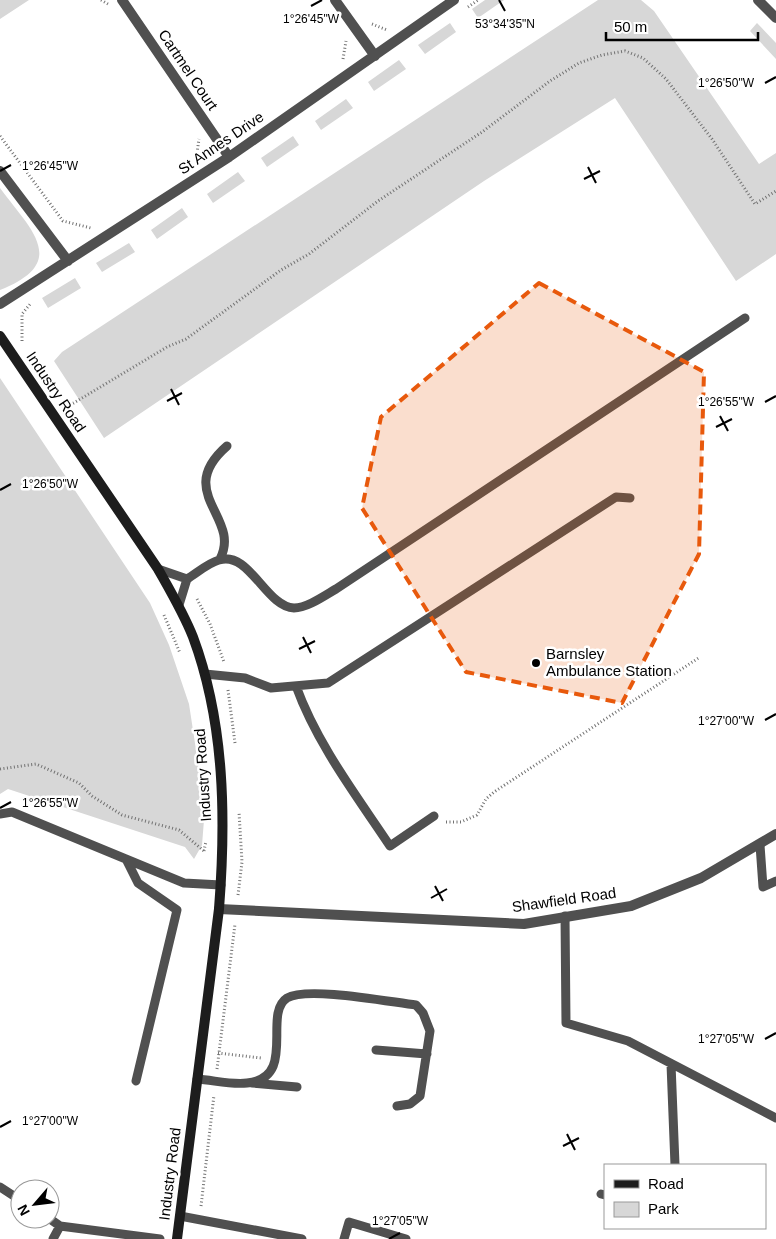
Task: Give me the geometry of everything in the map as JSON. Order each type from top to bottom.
[{"type":"street","name":"Cartmel Court","points":[[122,0],[229,157]]},
{"type":"street","points":[[335,0],[375,56]]},
{"type":"street","name":"St Annes Drive","points":[[0,304],[229,157],[454,0]]},
{"type":"street","points":[[758,0],[776,18]]},
{"type":"street","points":[[0,171],[68,261]]},
{"type":"street","name":"Industry Road","points":[[0,336],[158,569],[179,605],[193,637],[205,674],[219,750],[223,860],[219,909],[177,1239]]},
{"type":"street","name":"Shawfield Road","points":[[219,909],[524,924],[631,906],[701,878],[776,834]]},
{"type":"lane","points":[[220,559],[232,560],[250,570],[279,602],[294,608],[314,601],[336,589],[745,318]]},
{"type":"lane","points":[[179,605],[187,580],[220,559],[225,549],[225,532],[208,501],[205,486],[211,463],[227,446]]},
{"type":"lane","points":[[205,674],[245,678],[271,688],[328,683],[616,497],[630,498]]},
{"type":"lane","points":[[158,569],[187,580]]},
{"type":"lane","points":[[296,686],[304,709],[336,765],[390,846],[434,816]]},
{"type":"lane","points":[[0,814],[12,812],[184,883],[221,885]]},
{"type":"lane","points":[[760,845],[763,887],[776,881]]},
{"type":"lane","points":[[126,859],[138,883],[177,910],[136,1081]]},
{"type":"lane","points":[[565,916],[566,1024],[628,1042],[776,1118]]},
{"type":"lane","points":[[247,1083],[264,1078],[276,1060],[277,1023],[280,1007],[286,998],[310,992],[416,1006],[423,1013],[430,1031],[420,1096],[410,1104],[397,1106]]},
{"type":"lane","points":[[376,1050],[427,1054]]},
{"type":"lane","points":[[671,1064],[675,1164]]},
{"type":"lane","points":[[197,1078],[297,1086]]},
{"type":"lane","points":[[180,1216],[302,1239]]},
{"type":"lane","points":[[344,1239],[349,1222],[406,1239]]},
{"type":"lane","name":"Industry Road","points":[[60,1226],[160,1239]]},
{"type":"path","points":[[462,11],[478,0]]},
{"type":"path","points":[[370,24],[392,31]]},
{"type":"path","points":[[342,66],[347,34]]},
{"type":"path","points":[[67,407],[168,347],[186,340],[281,270],[309,254],[378,201],[482,132],[550,81],[579,63],[602,55],[626,51],[643,58],[666,79],[712,139],[755,204],[776,191]]},
{"type":"path","points":[[196,166],[200,133]]},
{"type":"path","points":[[0,136],[62,221],[95,229]]},
{"type":"path","points":[[22,342],[22,314],[33,300]]},
{"type":"path","points":[[61,399],[72,416]]},
{"type":"path","points":[[187,580],[210,624],[222,654],[234,720],[235,748]]},
{"type":"path","points":[[161,609],[182,658]]},
{"type":"path","points":[[434,816],[451,823],[461,822],[477,815],[486,799],[494,792],[700,657]]},
{"type":"path","points":[[198,722],[201,750]]},
{"type":"path","points":[[0,770],[36,764],[79,783],[92,796],[122,815],[178,830],[204,851],[207,834]]},
{"type":"path","points":[[199,1220],[242,862],[239,805]]},
{"type":"path","points":[[200,1051],[276,1060]]},
{"type":"highlighted area","points":[[539,283],[704,372],[699,554],[622,703],[466,672],[362,508],[381,417]]},
{"type":"green space","points":[[0,0],[29,0],[0,19]]},
{"type":"green space","points":[[485,0],[504,0],[478,18],[472,9]]},
{"type":"green space","points":[[598,0],[641,0],[654,11],[759,164],[776,153],[776,254],[736,281],[615,98],[484,181],[104,438],[54,361],[62,352]]},
{"type":"green space","points":[[450,23],[456,32],[425,54],[418,45]]},
{"type":"green space","points":[[757,23],[776,43],[776,59],[750,31]]},
{"type":"green space","points":[[399,60],[406,69],[374,91],[368,82]]},
{"type":"green space","points":[[346,99],[353,108],[321,130],[315,121]]},
{"type":"green space","points":[[293,136],[299,145],[267,167],[261,158]]},
{"type":"green space","points":[[238,172],[245,181],[213,203],[207,194]]},
{"type":"green space","points":[[0,188],[32,231],[38,244],[39,256],[34,268],[22,279],[0,290]]},
{"type":"green space","points":[[182,208],[188,217],[157,239],[151,230]]},
{"type":"green space","points":[[129,243],[135,252],[102,272],[96,263]]},
{"type":"green space","points":[[75,278],[81,288],[48,308],[42,298]]},
{"type":"green space","points":[[0,378],[150,603],[169,645],[189,704],[198,763],[204,820],[202,845],[194,859],[185,847],[8,789],[0,794]]},
{"type":"place","name":"Barnsley Ambulance Station","points":[[536,663]]}]
